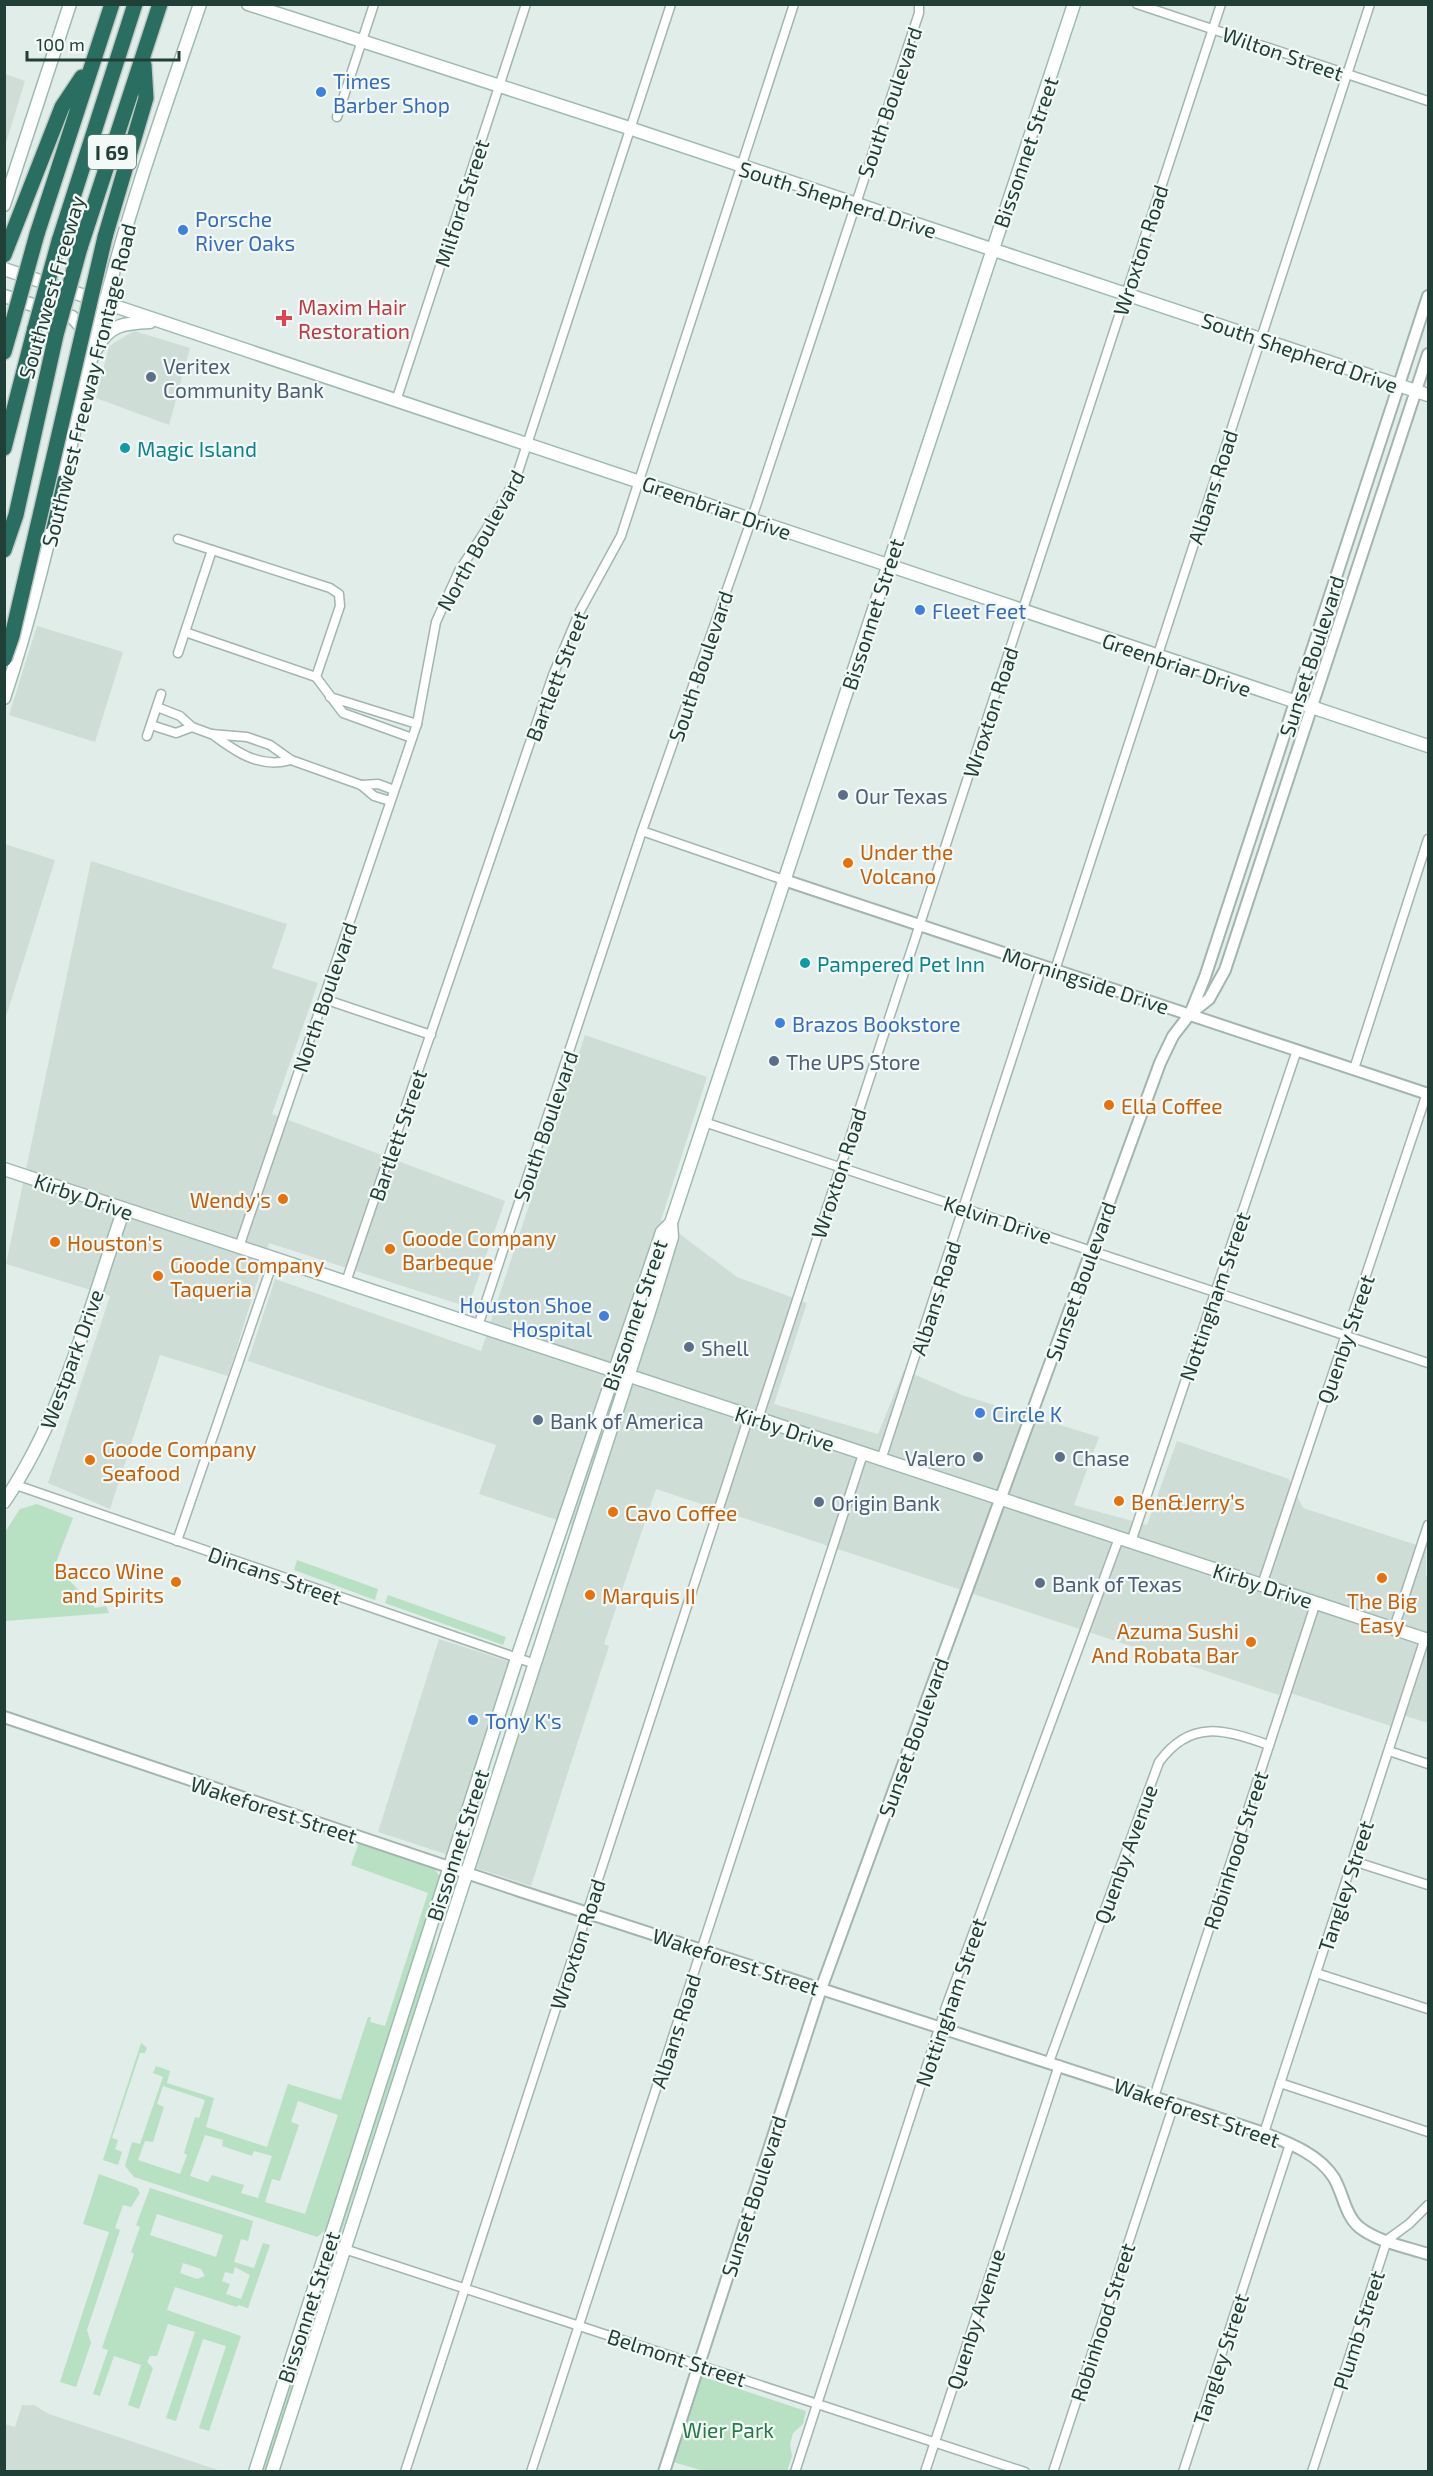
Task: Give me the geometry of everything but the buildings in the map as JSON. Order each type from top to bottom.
[{"type":"highway","name":"Southwest Freeway","points":[[4,550],[16,515],[56,335],[80,248],[160,4]]},
{"type":"highway","name":"Southwest Freeway","points":[[4,352],[37,234],[111,6]]},
{"type":"highway","points":[[4,448],[59,241],[134,10]]},
{"type":"highway","points":[[4,659],[12,636],[76,353],[105,237],[146,98],[143,56]]},
{"type":"highway","points":[[4,255],[62,107],[92,62]]},
{"type":"highway","points":[[4,636],[50,504],[62,483]]},
{"type":"main road","points":[[4,204],[70,4]]},
{"type":"main road","name":"Southwest Freeway Frontage Road","points":[[4,698],[38,586],[104,305],[160,121],[200,4]]},
{"type":"main road","name":"South Shepherd Drive","points":[[248,4],[498,88],[854,203],[1422,394]]},
{"type":"main road","name":"Bissonnet Street","points":[[272,2472],[628,1376],[672,1238],[671,1223],[1074,4]]},
{"type":"main road","name":"Greenbriar Drive","points":[[4,269],[104,305],[530,443],[1023,613],[1428,746]]},
{"type":"main road","points":[[4,296],[72,317],[87,334],[91,359]]},
{"type":"main road","points":[[91,359],[110,330],[122,324],[156,321]]},
{"type":"main road","name":"Kirby Drive","points":[[4,1169],[1427,1639]]},
{"type":"main road","name":"Westpark Drive","points":[[4,1502],[16,1485],[50,1423],[124,1209]]},
{"type":"main road","name":"Bissonnet Street","points":[[255,2472],[449,1867],[561,1527],[662,1232],[671,1223]]},
{"type":"main road","points":[[561,1527],[577,1533]]},
{"type":"street","points":[[337,117],[374,4]]},
{"type":"street","name":"Milford Street","points":[[396,401],[526,4]]},
{"type":"street","name":"North Boulevard","points":[[239,1247],[417,724],[423,699],[429,650],[445,597],[506,498],[530,443],[671,4]]},
{"type":"street","name":"Bartlett Street","points":[[346,1282],[553,675],[576,620],[621,536],[794,4]]},
{"type":"street","name":"South Boulevard","points":[[477,1326],[642,831],[752,518],[854,203],[919,13],[919,4]]},
{"type":"street","name":"Wilton Street","points":[[1137,4],[1428,101]]},
{"type":"street","name":"Wroxton Road","points":[[405,2472],[586,1913],[837,1180],[839,1167],[1023,613],[1221,4]]},
{"type":"street","name":"Albans Road","points":[[1055,970],[1370,4]]},
{"type":"street","name":"Sunset Boulevard","points":[[1190,1014],[1296,704],[1428,296]]},
{"type":"street","name":"Sunset Boulevard","points":[[664,2472],[821,1989],[1160,1063],[1173,1036],[1190,1014],[1209,999],[1225,970],[1422,394],[1428,354]]},
{"type":"street","points":[[178,539],[330,588],[339,594],[340,606],[316,677]]},
{"type":"street","points":[[178,653],[212,550]]},
{"type":"street","points":[[185,632],[316,677],[343,713],[412,738]]},
{"type":"street","points":[[147,736],[161,694]]},
{"type":"street","points":[[330,697],[417,724]]},
{"type":"street","points":[[157,707],[180,716],[192,727],[211,734],[239,753],[265,763],[291,760]]},
{"type":"street","points":[[370,724],[375,710]]},
{"type":"street","points":[[151,725],[176,733],[192,727]]},
{"type":"street","points":[[211,734],[247,737],[270,745],[291,760],[361,785],[374,796],[390,801]]},
{"type":"street","points":[[361,785],[378,784],[394,790]]},
{"type":"street","name":"Morningside Drive","points":[[642,831],[1428,1093]]},
{"type":"street","points":[[1354,1069],[1428,839]]},
{"type":"street","name":"Albans Road","points":[[881,1460],[1042,966]]},
{"type":"street","points":[[324,999],[431,1035]]},
{"type":"street","name":"Nottingham Street","points":[[795,2472],[940,2027],[1125,1540],[1215,1292],[1297,1050]]},
{"type":"street","name":"Quenby Street","points":[[1262,1585],[1428,1093]]},
{"type":"street","name":"Kelvin Drive","points":[[704,1122],[1428,1363]]},
{"type":"street","points":[[177,1541],[274,1259]]},
{"type":"street","name":"Albans Road","points":[[531,2472],[863,1454]]},
{"type":"street","name":"Dincans Street","points":[[16,1485],[535,1664]]},
{"type":"street","points":[[1394,1628],[1428,1525]]},
{"type":"street","name":"Robinhood Street","points":[[1154,2097],[1316,1602]]},
{"type":"street","name":"Tangley Street","points":[[1264,2133],[1427,1639]]},
{"type":"street","name":"Wakeforest Street","points":[[4,1718],[586,1913],[1264,2133],[1290,2144],[1319,2161],[1328,2170],[1351,2218],[1359,2226],[1387,2240],[1428,2254]]},
{"type":"street","name":"Quenby Avenue","points":[[925,2472],[1054,2063],[1159,1762],[1177,1743],[1198,1732],[1224,1731],[1269,1745]]},
{"type":"street","points":[[1389,1751],[1428,1764]]},
{"type":"street","points":[[1353,1861],[1428,1886]]},
{"type":"street","points":[[1316,1973],[1428,2009]]},
{"type":"street","points":[[1280,2083],[1428,2132]]},
{"type":"street","name":"Robinhood Street","points":[[1053,2472],[1174,2104]]},
{"type":"street","name":"Tangley Street","points":[[1183,2472],[1290,2144]]},
{"type":"street","points":[[1387,2240],[1409,2224],[1428,2205]]},
{"type":"street","name":"Plumb Street","points":[[1312,2472],[1387,2240]]},
{"type":"street","name":"Belmont Street","points":[[329,2244],[1025,2472]]},
{"type":"shaded area","points":[[4,74],[25,81],[5,146]]},
{"type":"shaded area","points":[[134,331],[190,348],[169,425],[96,398],[109,346]]},
{"type":"shaded area","points":[[37,626],[123,652],[95,742],[9,715]]},
{"type":"shaded area","points":[[4,844],[55,860],[5,1020]]},
{"type":"shaded area","points":[[91,861],[287,924],[272,968],[318,983],[272,1114],[505,1201],[468,1307],[269,1243],[228,1376],[160,1355],[110,1509],[48,1483],[110,1296],[6,1264]]},
{"type":"shaded area","points":[[585,1035],[707,1077],[661,1220],[737,1277],[807,1303],[774,1404],[878,1434],[904,1370],[962,1395],[1099,1437],[1074,1505],[1147,1525],[1177,1441],[1289,1479],[1303,1508],[1426,1548],[1428,1723],[1396,1713],[1391,1726],[1281,1690],[1279,1695],[656,1489],[604,1644],[609,1646],[531,1886],[473,1867],[584,1529],[479,1494],[496,1445],[248,1361],[275,1279],[481,1351]]},
{"type":"shaded area","points":[[439,1639],[511,1662],[449,1855],[378,1832]]},
{"type":"shaded area","points":[[22,2405],[34,2405],[49,2414],[221,2471],[5,2471],[5,2424],[15,2427]]},
{"type":"green space","points":[[37,1504],[73,1518],[55,1565],[95,1608],[106,1606],[109,1613],[5,1621],[5,1532],[20,1509]]},
{"type":"green space","points":[[297,1560],[378,1589],[375,1600],[294,1570]]},
{"type":"green space","points":[[388,1595],[506,1637],[503,1645],[385,1603]]},
{"type":"green space","points":[[359,1842],[434,1868],[441,1878],[327,2229],[317,2237],[134,2177],[125,2166],[132,2142],[140,2144],[163,2077],[153,2073],[156,2066],[170,2071],[167,2083],[214,2098],[206,2127],[267,2147],[288,2084],[341,2100],[368,2017],[371,2017],[370,2022],[385,2026],[428,1893],[351,1865]],"holes":[[[163,2086],[205,2100],[199,2118],[195,2117],[184,2153],[187,2155],[180,2174],[138,2160],[145,2141],[153,2142],[164,2107],[157,2104]],[[298,2101],[338,2115],[305,2214],[265,2202],[272,2179],[280,2181],[299,2125],[291,2122]],[[205,2135],[223,2140],[222,2146],[252,2156],[254,2151],[272,2156],[258,2198],[241,2193],[244,2185],[212,2175],[208,2182],[190,2176]]]},
{"type":"green space","points":[[437,1928],[429,1967],[341,2233],[339,2230]]},
{"type":"green space","points":[[141,2043],[147,2048],[145,2053],[140,2053],[112,2138],[118,2140],[115,2149],[122,2152],[118,2165],[103,2160]]},
{"type":"green space","points":[[99,2174],[137,2188],[140,2193],[131,2207],[123,2205],[115,2228],[120,2230],[87,2330],[91,2343],[76,2387],[60,2382],[109,2232],[83,2224]]},
{"type":"green space","points":[[150,2188],[253,2221],[248,2241],[241,2239],[234,2262],[254,2268],[263,2243],[270,2245],[248,2308],[238,2305],[237,2307],[175,2287],[167,2310],[241,2336],[209,2431],[199,2428],[226,2346],[203,2339],[176,2421],[166,2418],[195,2332],[168,2324],[157,2356],[150,2356],[147,2362],[153,2368],[139,2409],[128,2405],[141,2365],[114,2356],[100,2396],[93,2394],[108,2350],[102,2348],[134,2254],[131,2252],[140,2227],[136,2225]],"holes":[[[157,2214],[223,2235],[216,2257],[150,2235]],[[183,2263],[201,2269],[205,2276],[197,2279],[180,2273]],[[235,2267],[250,2275],[241,2299],[226,2294],[230,2284],[222,2281],[225,2272],[233,2274]]]},
{"type":"green space","points":[[332,2251],[337,2252],[266,2471],[260,2472]]},
{"type":"green space","name":"Wier Park","points":[[700,2376],[806,2411],[803,2424],[793,2433],[790,2444],[792,2456],[787,2471],[704,2471],[673,2462]]},
{"type":"place","name":"Times Barber Shop","points":[[321,92]]},
{"type":"place","name":"Porsche River Oaks","points":[[183,230]]},
{"type":"place","name":"Maxim Hair Restoration","points":[[284,318]]},
{"type":"place","name":"Veritex Community Bank","points":[[151,377]]},
{"type":"place","name":"Magic Island","points":[[125,448]]},
{"type":"place","name":"Fleet Feet","points":[[920,610]]},
{"type":"place","name":"Our Texas","points":[[843,795]]},
{"type":"place","name":"Under the Volcano","points":[[848,863]]},
{"type":"place","name":"Pampered Pet Inn","points":[[805,963]]},
{"type":"place","name":"Brazos Bookstore","points":[[780,1023]]},
{"type":"place","name":"The UPS Store","points":[[774,1061]]},
{"type":"place","name":"Ella Coffee","points":[[1109,1105]]},
{"type":"place","name":"Wendy's","points":[[283,1199]]},
{"type":"place","name":"Houston's","points":[[55,1242]]},
{"type":"place","name":"Goode Company Barbeque","points":[[390,1249]]},
{"type":"place","name":"Goode Company Taqueria","points":[[158,1276]]},
{"type":"place","name":"Houston Shoe Hospital","points":[[604,1316]]},
{"type":"place","name":"Shell","points":[[689,1347]]},
{"type":"place","name":"Circle K","points":[[980,1413]]},
{"type":"place","name":"Bank of America","points":[[538,1420]]},
{"type":"place","name":"Valero","points":[[978,1457]]},
{"type":"place","name":"Chase","points":[[1060,1457]]},
{"type":"place","name":"Goode Company Seafood","points":[[90,1460]]},
{"type":"place","name":"Ben&Jerry’s","points":[[1119,1501]]},
{"type":"place","name":"Origin Bank","points":[[819,1502]]},
{"type":"place","name":"Cavo Coffee","points":[[613,1512]]},
{"type":"place","name":"The Big Easy","points":[[1382,1578]]},
{"type":"place","name":"Bacco Wine and Spirits","points":[[176,1582]]},
{"type":"place","name":"Bank of Texas","points":[[1040,1583]]},
{"type":"place","name":"Marquis II","points":[[590,1595]]},
{"type":"place","name":"Azuma Sushi And Robata Bar","points":[[1251,1642]]},
{"type":"place","name":"Tony K's","points":[[473,1720]]}]
